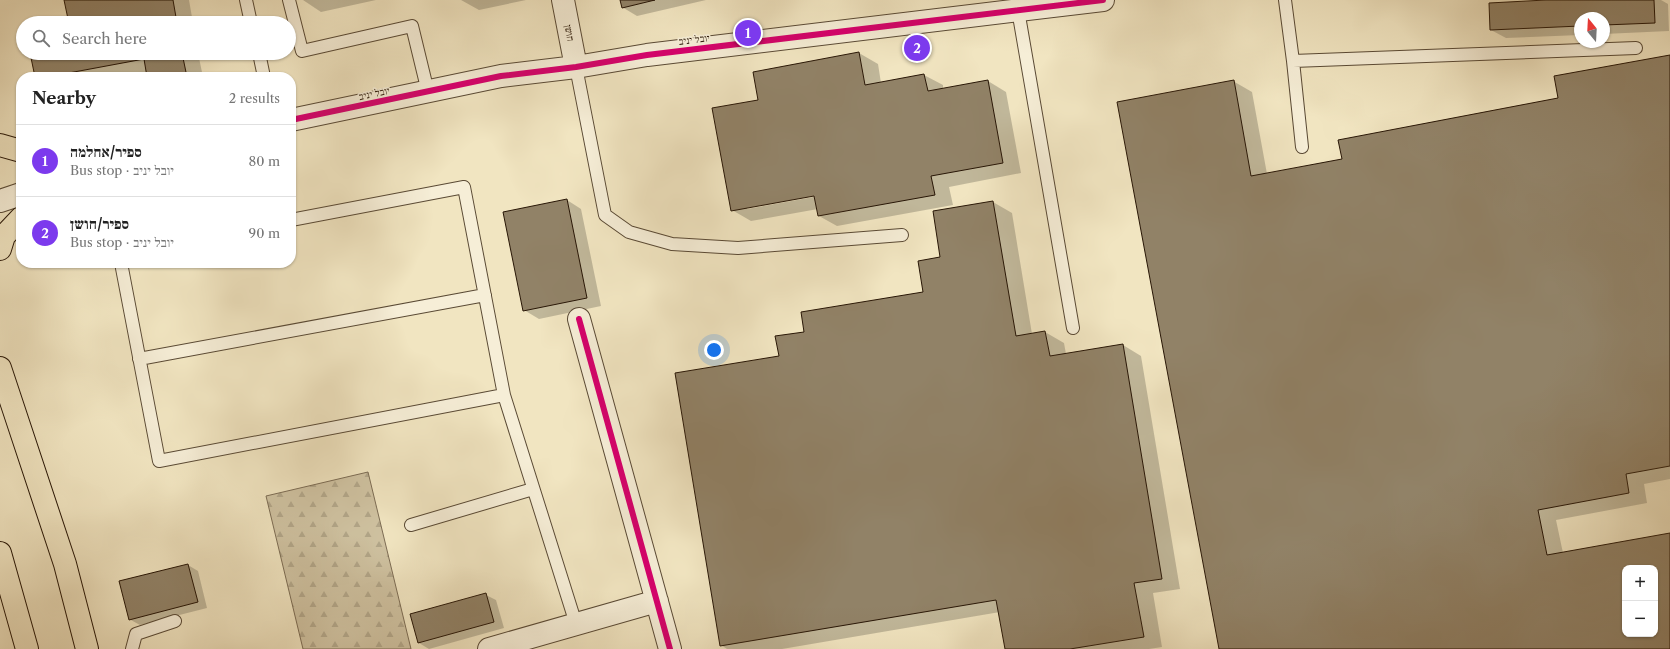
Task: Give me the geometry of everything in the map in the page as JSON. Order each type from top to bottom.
[{"type":"highway","points":[[0,145],[16,150]]},
{"type":"highway","points":[[0,249],[4,236],[16,223]]},
{"type":"highway","points":[[0,368],[65,564],[87,649]]},
{"type":"highway","points":[[0,553],[27,649]]},
{"type":"street","name":"חושן","points":[[564,0],[576,67]]},
{"type":"street","name":"יובל יניב","points":[[296,119],[501,76],[576,67],[647,55],[1103,0]]},
{"type":"street","points":[[0,201],[16,196]]},
{"type":"street","points":[[580,319],[670,649]]},
{"type":"street","points":[[489,649],[656,601]]},
{"type":"lane","points":[[246,0],[249,16]]},
{"type":"lane","points":[[290,0],[294,16]]},
{"type":"lane","points":[[1284,0],[1293,61],[1302,147]]},
{"type":"lane","points":[[1018,10],[1073,328]]},
{"type":"lane","points":[[296,25],[302,50],[412,26],[428,92]]},
{"type":"lane","points":[[1293,61],[1636,48]]},
{"type":"lane","points":[[260,60],[263,72]]},
{"type":"lane","points":[[576,67],[605,215],[629,232],[672,244],[738,248],[902,235]]},
{"type":"lane","points":[[296,219],[464,186],[504,395],[576,624]]},
{"type":"lane","points":[[122,268],[159,461],[504,395]]},
{"type":"lane","points":[[139,359],[485,295]]},
{"type":"lane","points":[[412,525],[533,489]]},
{"type":"lane","points":[[132,649],[136,634],[175,621]]},
{"type":"green space","points":[[368,472],[411,649],[303,649],[266,496]]},
{"type":"building","points":[[64,0],[173,0],[176,16],[67,16]]},
{"type":"building","points":[[620,0],[655,0],[622,8]]},
{"type":"building","points":[[1546,0],[1654,0],[1655,23],[1610,25],[1610,12],[1574,12],[1574,26],[1490,30],[1489,3]]},
{"type":"building","points":[[859,52],[865,85],[924,74],[928,91],[988,80],[1003,163],[931,176],[935,195],[818,216],[814,196],[731,211],[712,108],[758,100],[753,72]]},
{"type":"building","points":[[1670,55],[1670,466],[1626,474],[1629,493],[1538,510],[1547,555],[1670,533],[1670,649],[1219,649],[1117,102],[1234,80],[1251,176],[1342,159],[1338,140],[1558,98],[1554,76]]},
{"type":"building","points":[[31,60],[139,60],[74,72],[34,72]]},
{"type":"building","points":[[144,60],[183,60],[186,72],[146,72]]},
{"type":"building","points":[[567,199],[587,298],[523,311],[503,212]]},
{"type":"building","points":[[993,201],[1016,336],[1045,331],[1050,356],[1123,344],[1162,579],[1134,583],[1144,637],[1070,649],[1005,649],[996,600],[720,646],[675,373],[779,356],[775,336],[804,332],[801,312],[923,292],[918,261],[940,257],[933,211]]},
{"type":"building","points":[[188,564],[198,602],[129,620],[119,581]]},
{"type":"building","points":[[486,593],[494,622],[418,643],[410,614]]},
{"type":"cycle path","points":[[296,119],[501,76],[576,67],[647,55],[1103,0]]},
{"type":"cycle path","points":[[579,319],[670,649]]},
{"type":"place","name":"ספיר/אחלמה","points":[[748,33]]},
{"type":"place","name":"ספיר/חושן","points":[[917,48]]}]
